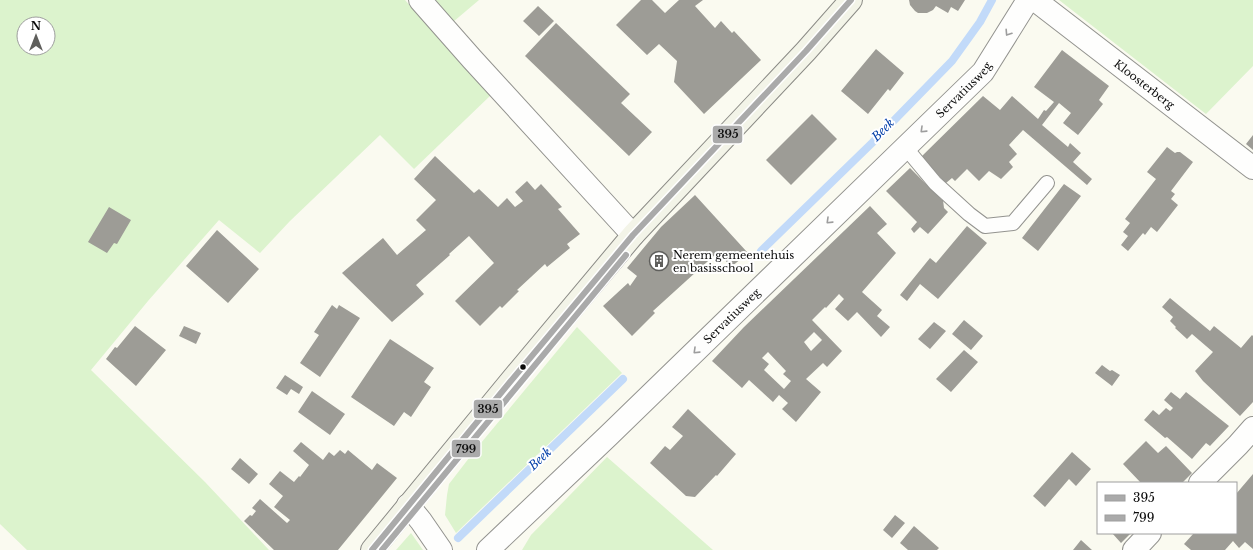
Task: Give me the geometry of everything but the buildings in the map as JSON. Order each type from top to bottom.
[{"type":"street","points":[[420,0],[477,65],[633,235]]},
{"type":"street","points":[[372,550],[633,235],[806,51],[850,0]]},
{"type":"street","name":"Servatiusweg","points":[[488,550],[608,436],[982,72],[1028,0]]},
{"type":"street","name":"Kloosterberg","points":[[1035,0],[1253,168]]},
{"type":"street","points":[[1201,482],[1253,428]]},
{"type":"street","points":[[408,505],[441,550]]},
{"type":"street","points":[[1134,550],[1149,534]]},
{"type":"lane","points":[[905,147],[935,183],[969,214],[985,226],[1013,223],[1047,183]]},
{"type":"green space","points":[[0,0],[405,0],[491,95],[414,169],[380,135],[290,221],[260,253],[219,220],[148,301],[91,370],[205,482],[269,550],[27,550],[0,524]]},
{"type":"green space","points":[[435,0],[479,0],[453,22]]},
{"type":"green space","points":[[1059,0],[1253,0],[1253,66],[1206,114]]},
{"type":"green space","points":[[577,327],[622,373],[456,533],[445,515],[449,484]]},
{"type":"green space","points":[[607,457],[713,550],[522,550],[531,535]]},
{"type":"green space","points":[[411,533],[423,550],[396,550]]},
{"type":"waterway","name":"Beek","points":[[761,251],[872,143],[952,61],[980,22],[992,0]]},
{"type":"waterway","name":"Beek","points":[[458,538],[623,379]]},
{"type":"transit line","name":"395","points":[[372,550],[633,235],[806,51],[851,0]]},
{"type":"transit line","name":"799","points":[[382,550],[626,255]]},
{"type":"place","name":"Nerem gemeentehuis en basisschool","points":[[659,261]]}]
